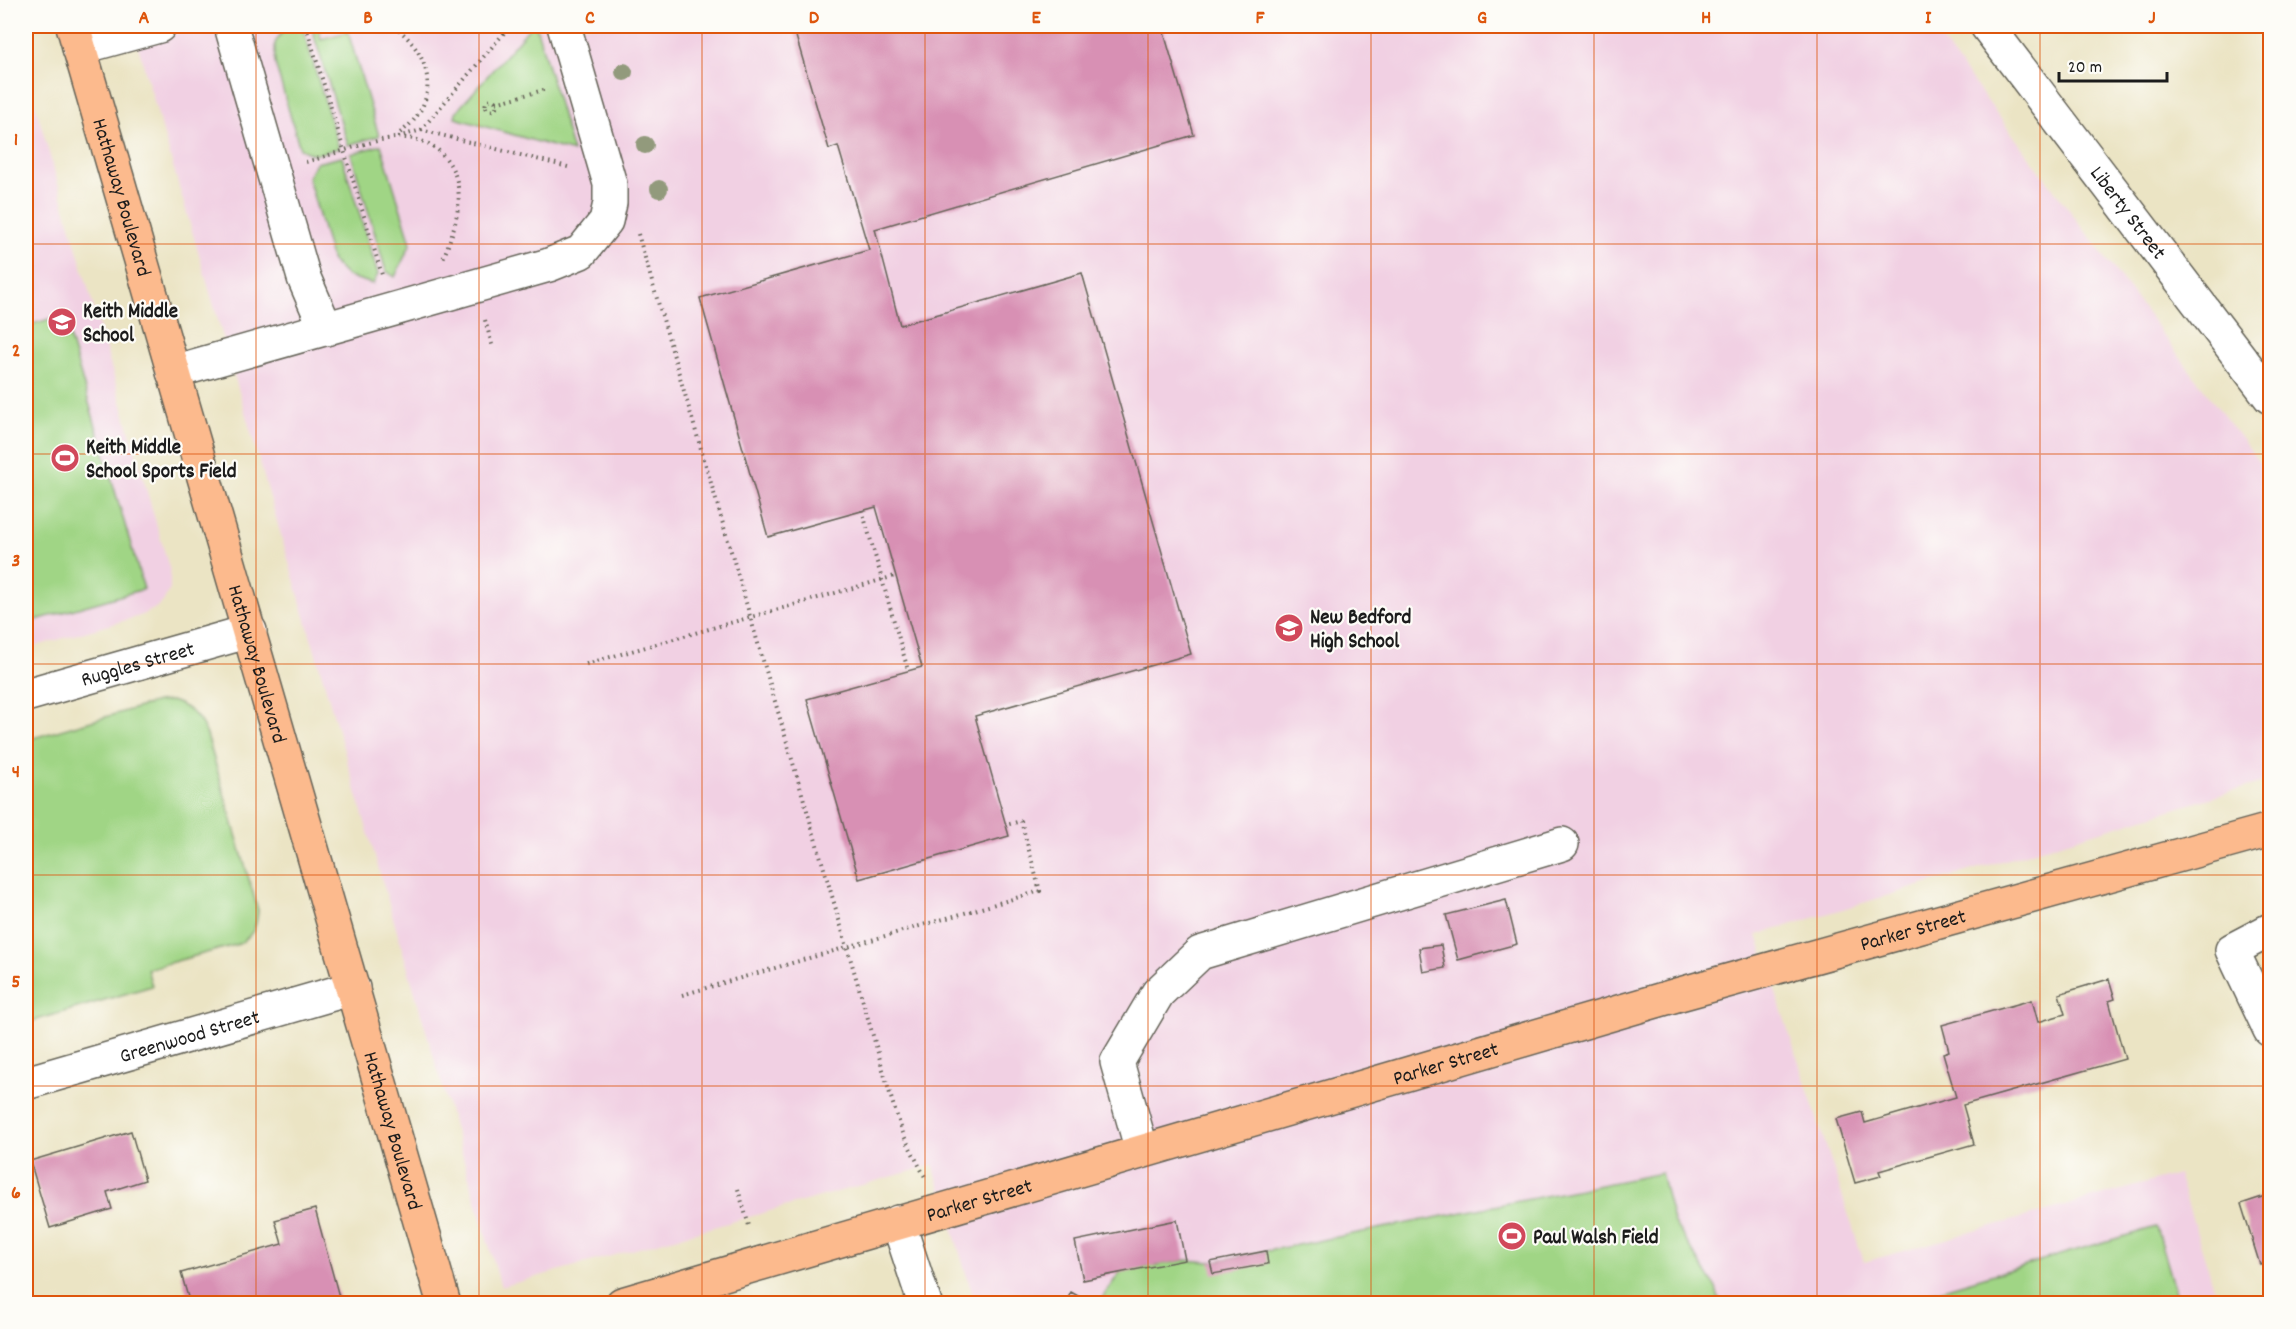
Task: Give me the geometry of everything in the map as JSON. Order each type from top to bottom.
[{"type":"main road","name":"Hathaway Boulevard","points":[[76,37],[444,1304]]},
{"type":"main road","name":"Parker Street","points":[[622,1304],[1784,964],[2271,830]]},
{"type":"street","points":[[76,37],[159,26]]},
{"type":"street","points":[[231,26],[304,278],[326,329]]},
{"type":"street","points":[[173,372],[566,259],[581,252],[606,221],[610,184],[564,26]]},
{"type":"street","name":"Liberty Street","points":[[1987,26],[2271,397]]},
{"type":"street","name":"Ruggles Street","points":[[26,695],[250,631]]},
{"type":"street","points":[[1142,1151],[1117,1062],[1158,993],[1200,953],[1562,844]]},
{"type":"street","points":[[2271,930],[2232,950],[2271,1030]]},
{"type":"street","name":"Greenwood Street","points":[[26,1083],[353,988]]},
{"type":"street","points":[[898,1222],[925,1304]]},
{"type":"path","points":[[306,26],[392,310]]},
{"type":"path","points":[[394,26],[415,44],[422,56],[428,79],[424,104],[419,114],[394,138]]},
{"type":"path","points":[[421,130],[510,26]]},
{"type":"path","points":[[305,163],[421,130],[576,168]]},
{"type":"path","points":[[394,138],[419,140],[430,144],[450,163],[459,188],[455,228],[428,299]]},
{"type":"path","points":[[638,233],[893,1104],[904,1136],[925,1177]]},
{"type":"path","points":[[484,314],[493,348]]},
{"type":"path","points":[[862,510],[908,670]]},
{"type":"path","points":[[586,664],[896,576]]},
{"type":"path","points":[[682,995],[1040,891],[1022,821],[1006,825]]},
{"type":"path","points":[[738,1189],[750,1229]]},
{"type":"shaded area","name":"New Bedford High School","points":[[132,26],[1931,26],[2270,477],[2270,780],[1757,935],[1864,1262],[2178,1174],[2219,1303],[975,1303],[933,1165],[501,1287]]},
{"type":"shaded area","name":"Keith Middle School","points":[[26,73],[170,571],[170,588],[163,602],[140,616],[26,649]]},
{"type":"green space","points":[[286,26],[302,26],[339,148],[314,155],[300,149],[275,63],[275,43]]},
{"type":"green space","points":[[311,26],[319,26],[321,39],[348,32],[379,136],[348,145]]},
{"type":"green space","points":[[531,26],[536,26],[573,152],[455,118],[456,112]]},
{"type":"green space","points":[[381,145],[411,243],[395,277],[386,271],[351,154]]},
{"type":"green space","points":[[342,157],[378,274],[373,284],[347,276],[332,261],[308,177],[316,163]]},
{"type":"green space","name":"Keith Middle School Sports Field","points":[[63,315],[144,589],[26,623],[26,326]]},
{"type":"green space","points":[[171,701],[184,706],[194,714],[207,735],[258,910],[253,930],[239,944],[147,969],[152,986],[26,1023],[26,740],[157,702]]},
{"type":"green space","name":"Paul Walsh Field","points":[[1661,1173],[1673,1221],[1716,1288],[1720,1303],[1098,1304],[1120,1272],[1185,1260],[1211,1262]]},
{"type":"green space","points":[[2156,1227],[2178,1303],[1895,1303]]},
{"type":"building","points":[[793,26],[1162,26],[1194,135],[875,229],[900,325],[1082,273],[1191,654],[975,716],[1009,836],[859,879],[807,699],[922,667],[876,507],[768,537],[700,298],[869,250],[838,146],[829,149]]},
{"type":"building","points":[[1506,900],[1517,944],[1458,960],[1446,915]]},
{"type":"building","points":[[1441,945],[1445,968],[1423,972],[1419,948]]},
{"type":"building","points":[[2109,979],[2115,999],[2109,1001],[2125,1059],[1963,1105],[1974,1144],[1879,1171],[1881,1176],[1855,1183],[1836,1119],[1862,1112],[1865,1123],[1956,1097],[1943,1053],[1949,1051],[1942,1025],[2032,1000],[2038,1022],[2065,1014],[2059,994]]},
{"type":"building","points":[[131,1131],[145,1180],[107,1192],[112,1209],[50,1228],[30,1161]]},
{"type":"building","points":[[2268,1195],[2270,1262],[2260,1265],[2241,1204]]},
{"type":"building","points":[[315,1209],[341,1304],[190,1304],[181,1273],[282,1244],[275,1220]]},
{"type":"building","points":[[1177,1220],[1185,1260],[1083,1280],[1075,1241]]},
{"type":"building","points":[[1266,1251],[1268,1264],[1213,1274],[1210,1262]]},
{"type":"building","points":[[1071,1292],[1092,1304],[1065,1304]]},
{"type":"place","name":"Keith Middle School","points":[[62,322]]},
{"type":"place","name":"Keith Middle School Sports Field","points":[[65,458]]},
{"type":"place","name":"New Bedford High School","points":[[1289,628]]},
{"type":"place","name":"Paul Walsh Field","points":[[1512,1236]]}]
